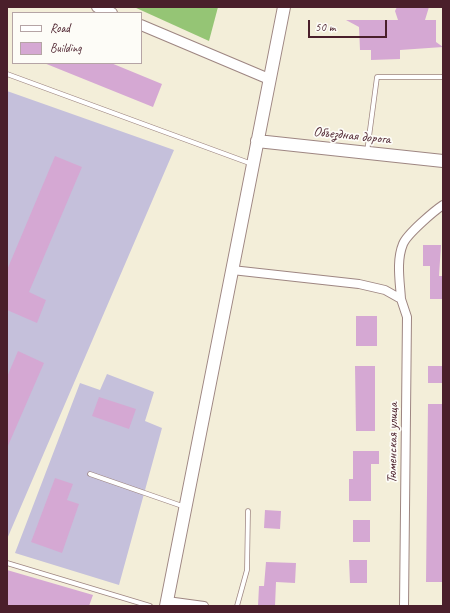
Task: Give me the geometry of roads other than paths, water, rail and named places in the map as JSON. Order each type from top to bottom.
[{"type":"main road","points":[[166,603],[284,7]]},
{"type":"main road","name":"Объездная дорога","points":[[257,141],[443,161]]},
{"type":"street","points":[[97,7],[110,12]]},
{"type":"street","points":[[142,25],[269,79]]},
{"type":"street","name":"Тюменская улица","points":[[404,606],[407,317],[401,299],[399,264],[403,243],[432,212],[443,205]]},
{"type":"street","points":[[232,270],[359,284],[385,290],[401,299]]},
{"type":"street","points":[[166,603],[204,606]]},
{"type":"lane","points":[[7,74],[252,165]]},
{"type":"lane","points":[[367,152],[377,77],[443,77]]},
{"type":"lane","points":[[90,474],[185,507]]},
{"type":"lane","points":[[237,606],[247,570],[248,511]]},
{"type":"lane","points":[[7,563],[150,606]]}]
